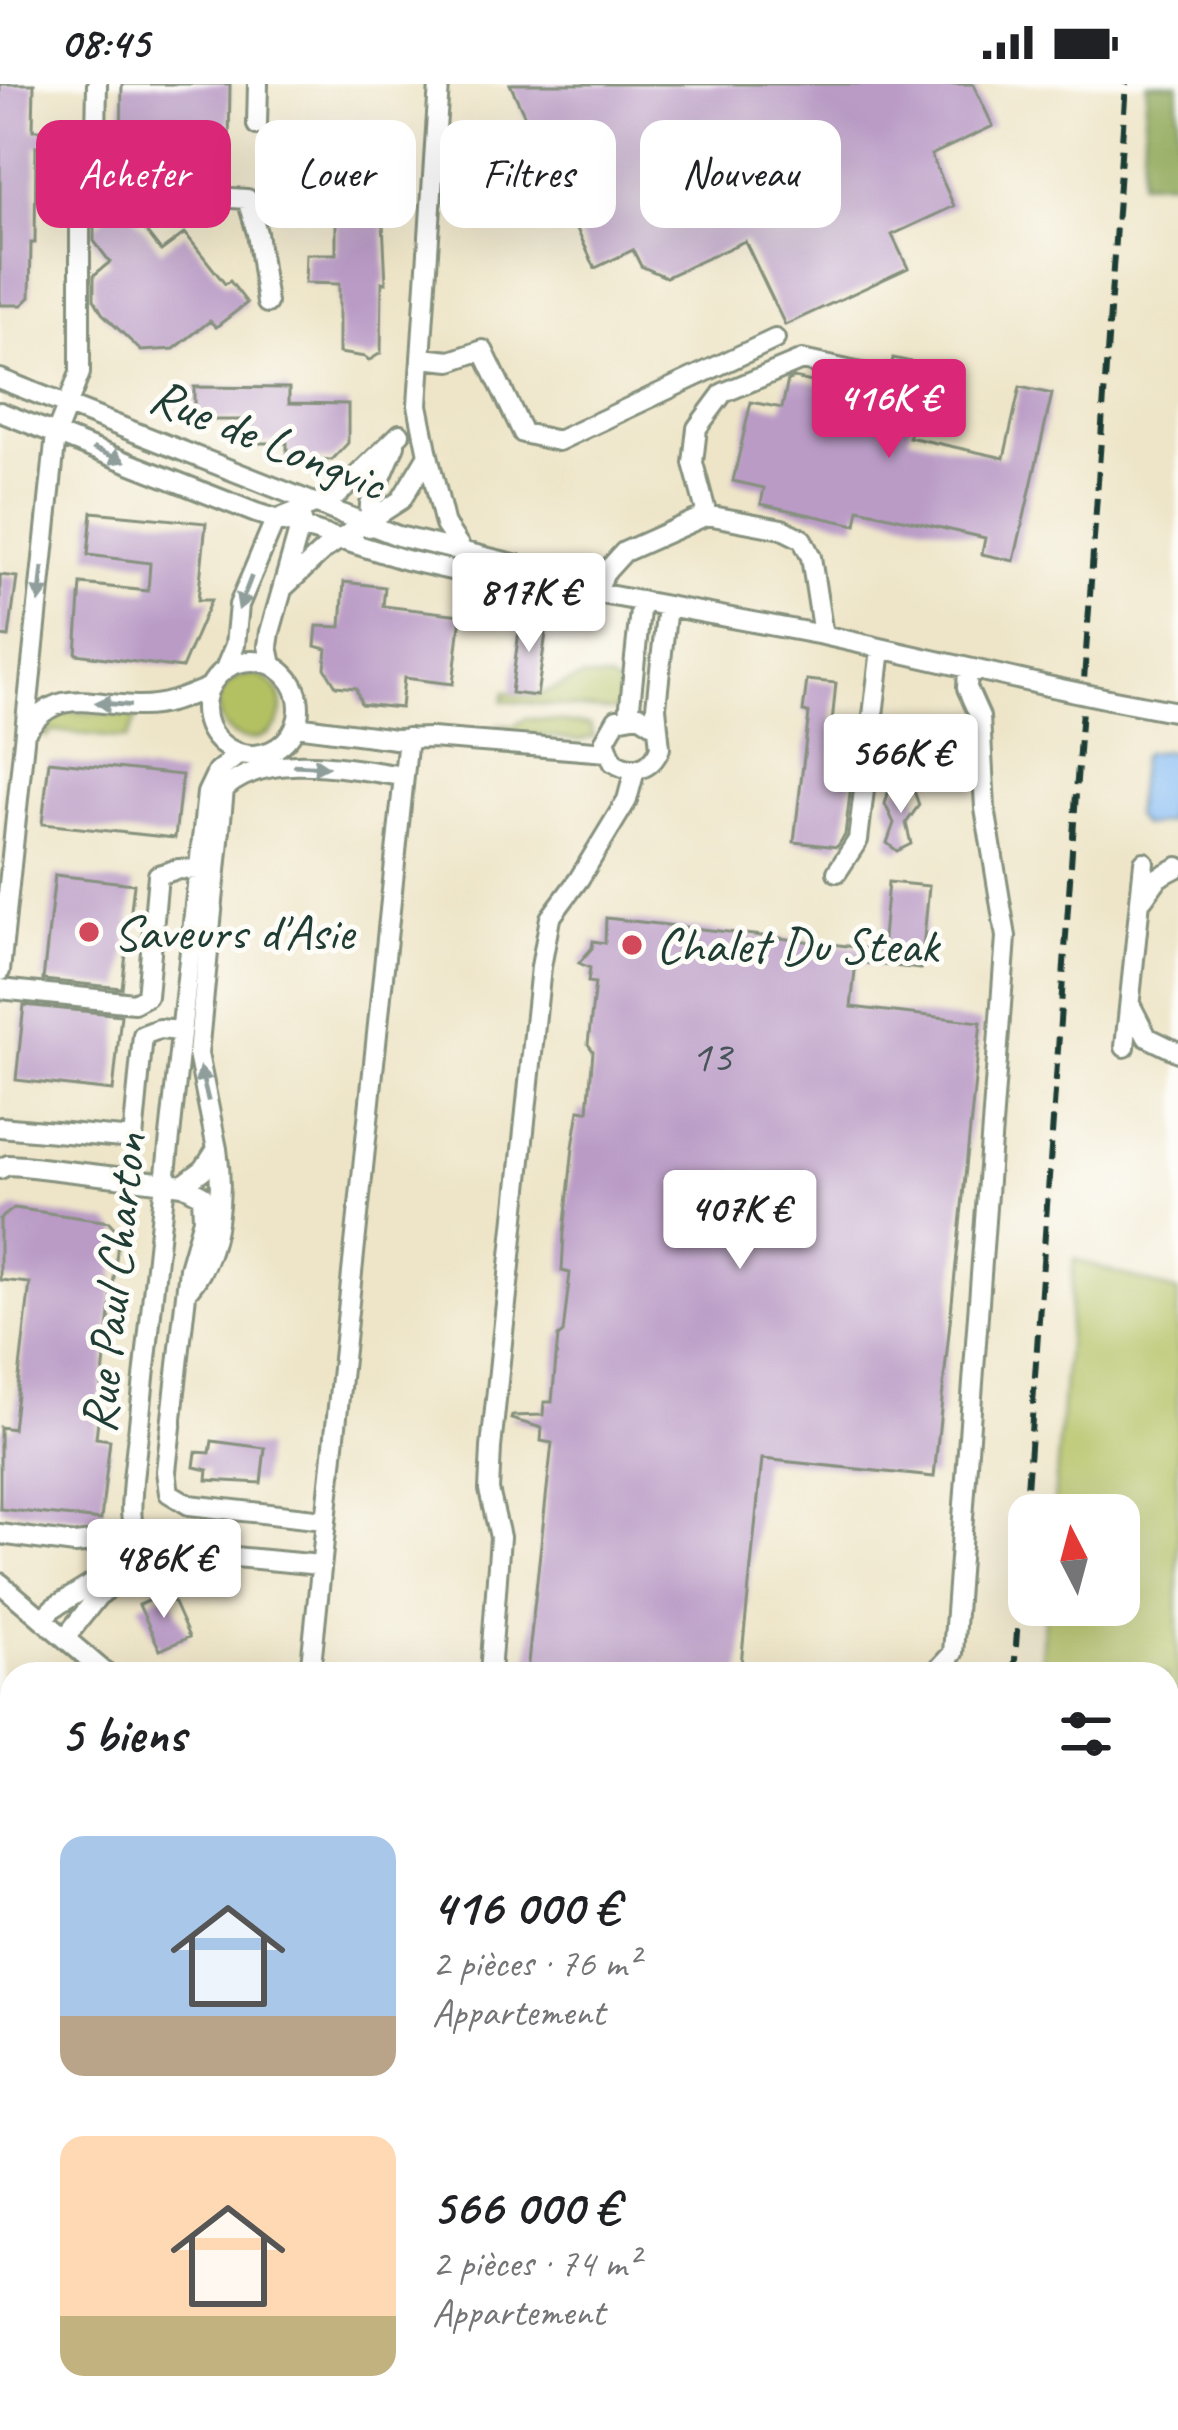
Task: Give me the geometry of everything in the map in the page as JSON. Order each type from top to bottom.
[{"type":"street","points":[[97,84],[97,120]]},
{"type":"street","points":[[257,120],[259,84]]},
{"type":"street","points":[[439,84],[418,405],[445,525],[464,554]]},
{"type":"street","points":[[0,967],[56,434],[80,373],[80,226],[89,207],[121,191],[247,199],[267,303]]},
{"type":"street","points":[[421,358],[451,361],[483,350],[523,434],[558,441],[775,340]]},
{"type":"street","points":[[707,515],[694,463],[698,428],[723,393],[802,360],[875,376]]},
{"type":"street","name":"Rue de Longvic","points":[[0,379],[281,490],[336,541],[514,584],[597,593]]},
{"type":"street","points":[[372,552],[368,524],[376,485],[418,405]]},
{"type":"street","name":"Rue de Longvic","points":[[0,412],[275,520],[306,514],[368,524],[464,554],[518,565],[597,593]]},
{"type":"street","points":[[272,665],[268,646],[306,514],[337,495],[400,434]]},
{"type":"street","points":[[282,589],[336,541],[400,500],[428,455]]},
{"type":"street","points":[[824,635],[811,557],[802,539],[782,529],[707,515],[624,552],[604,574],[597,593],[824,635],[1178,712]]},
{"type":"street","points":[[225,669],[248,661],[272,665],[293,684],[298,698],[296,726],[279,747],[253,756],[226,748],[208,727],[205,700],[235,645],[239,605],[275,520]]},
{"type":"street","points":[[629,715],[641,601]]},
{"type":"street","points":[[296,726],[607,752],[623,768],[635,770],[656,758],[660,748],[656,726],[667,606]]},
{"type":"street","points":[[837,872],[858,840],[881,649]]},
{"type":"street","points":[[945,1662],[953,1654],[1006,937],[985,808],[980,717],[968,688],[968,669]]},
{"type":"street","points":[[26,732],[43,711],[63,702],[141,706],[169,703],[210,687]]},
{"type":"street","points":[[607,752],[609,729],[629,715],[656,726]]},
{"type":"street","points":[[311,1662],[408,738]]},
{"type":"street","name":"Rue Paul Charton","points":[[146,1543],[131,1527],[132,1498],[174,1184],[181,1031],[199,870],[211,781],[239,754]]},
{"type":"street","points":[[189,1289],[201,1275],[218,1209],[217,1149],[198,1054],[224,789],[238,776],[296,763],[404,776]]},
{"type":"street","points":[[491,1662],[500,1556],[489,1490],[491,1448],[541,967],[550,918],[627,800],[635,770]]},
{"type":"street","points":[[1125,1047],[1144,862]]},
{"type":"street","points":[[1139,907],[1159,877],[1178,867]]},
{"type":"street","points":[[0,989],[134,1004],[147,996],[158,875],[199,870]]},
{"type":"street","points":[[1130,1001],[1147,1037],[1178,1052]]},
{"type":"street","points":[[139,1180],[133,1138],[143,1035],[181,1031]]},
{"type":"street","points":[[0,1127],[133,1138]]},
{"type":"street","points":[[174,1184],[204,1169],[217,1149]]},
{"type":"street","points":[[3,1164],[174,1184],[202,1195],[166,1471],[169,1493],[190,1505],[324,1520]]},
{"type":"street","points":[[0,1534],[75,1544],[146,1543],[320,1565]]},
{"type":"street","points":[[42,1619],[146,1543]]},
{"type":"street","points":[[64,1638],[146,1543]]},
{"type":"street","points":[[0,1582],[93,1662]]},
{"type":"green space","points":[[1147,84],[1178,84],[1178,181],[1141,182]]},
{"type":"green space","points":[[250,675],[273,684],[282,707],[273,730],[250,739],[227,730],[218,707],[227,684]]},
{"type":"green space","points":[[583,677],[618,686],[620,702],[614,711],[503,701],[505,692],[537,696]]},
{"type":"green space","points":[[64,711],[137,716],[127,739],[54,731],[46,737],[43,727]]},
{"type":"green space","points":[[527,718],[590,725],[594,737],[579,741],[496,729]]},
{"type":"green space","points":[[1074,1259],[1178,1292],[1178,1662],[1041,1662],[1043,1626],[1140,1626],[1140,1494],[1055,1494]]},
{"type":"water","points":[[1166,751],[1176,757],[1167,822],[1142,826],[1134,816],[1141,758],[1145,753]]},
{"type":"building","points":[[0,84],[34,84],[35,243],[31,243],[30,297],[22,305],[0,305]]},
{"type":"building","points":[[122,84],[230,84],[229,120],[121,120]]},
{"type":"building","points":[[510,84],[973,84],[993,126],[931,155],[954,206],[892,235],[908,268],[785,325],[745,241],[666,277],[641,266],[633,250],[595,268],[577,228],[616,228],[616,120],[527,120]]},
{"type":"building","points":[[94,228],[143,228],[161,251],[185,233],[225,284],[230,281],[247,303],[216,327],[210,321],[174,349],[141,351],[94,299],[94,275],[110,262],[94,241]]},
{"type":"building","points":[[336,228],[383,228],[386,283],[382,282],[381,353],[368,361],[339,353],[339,284],[305,283],[306,254],[336,254]]},
{"type":"building","points":[[893,358],[925,365],[909,437],[1004,458],[1020,387],[1052,394],[1014,561],[982,554],[985,538],[859,509],[856,525],[761,504],[764,488],[733,481],[751,402],[782,408],[788,380],[794,378],[885,398]]},
{"type":"building","points":[[194,387],[289,388],[289,403],[348,404],[348,443],[332,460],[287,459],[287,443],[242,443],[242,420],[194,420]]},
{"type":"building","points":[[92,512],[206,523],[198,600],[211,600],[182,668],[76,654],[81,584],[148,591],[150,563],[88,555]]},
{"type":"building","points":[[0,575],[17,577],[9,637],[0,636]]},
{"type":"building","points":[[344,582],[385,587],[383,606],[461,615],[453,684],[404,678],[401,708],[361,704],[356,688],[336,686],[325,668],[327,649],[315,646],[317,626],[341,627]]},
{"type":"building","points":[[521,615],[548,619],[537,696],[511,693]]},
{"type":"building","points":[[807,680],[836,683],[832,723],[858,726],[845,835],[837,847],[794,842],[809,713],[803,712]]},
{"type":"building","points":[[49,761],[182,775],[175,838],[42,824]]},
{"type":"building","points":[[898,787],[914,791],[919,805],[906,823],[911,844],[897,851],[887,843],[894,823],[885,804],[888,793]]},
{"type":"building","name":"Saveurs d'Asie","points":[[55,875],[134,884],[122,988],[43,980]]},
{"type":"building","points":[[888,882],[929,886],[921,969],[856,962],[851,1007],[981,1022],[934,1477],[762,1459],[741,1662],[528,1662],[552,1443],[541,1441],[542,1428],[511,1419],[543,1415],[544,1402],[552,1402],[558,1337],[563,1333],[570,1273],[562,1271],[564,1233],[573,1147],[579,1110],[588,1111],[593,1051],[588,1044],[595,983],[588,982],[590,968],[579,963],[593,941],[605,943],[606,918],[882,950]]},
{"type":"building","points":[[24,1005],[121,1015],[113,1091],[16,1080]]},
{"type":"building","points":[[14,1208],[109,1222],[119,1233],[96,1438],[110,1440],[101,1520],[0,1509],[0,1427],[13,1429],[30,1283],[0,1280],[0,1219]]},
{"type":"building","points":[[212,1441],[265,1448],[261,1483],[207,1480],[208,1470],[194,1467],[196,1452],[210,1453]]},
{"type":"building","points":[[169,1592],[189,1637],[160,1650],[139,1605]]},
{"type":"railway","points":[[1015,1662],[1126,84]]},
{"type":"place","name":"Saveurs d'Asie","points":[[89,932]]},
{"type":"place","name":"Chalet Du Steak","points":[[632,945]]}]
